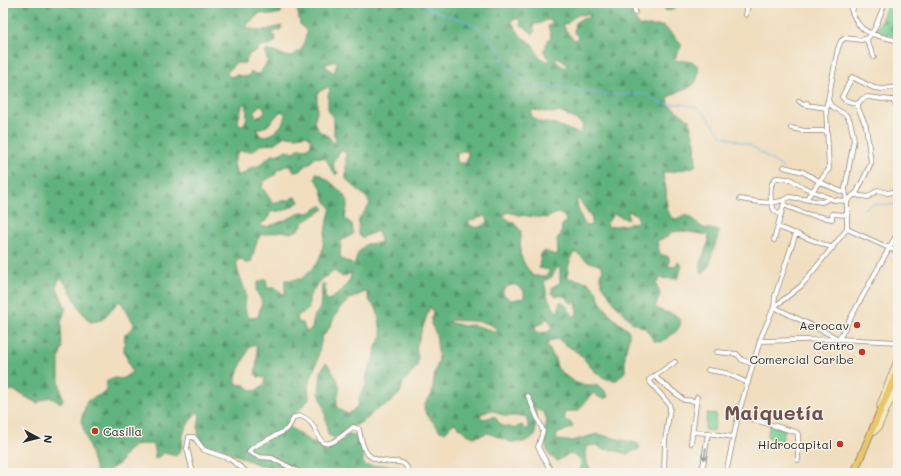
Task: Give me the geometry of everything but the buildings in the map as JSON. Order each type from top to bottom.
[{"type":"main road","points":[[854,473],[898,368]]},
{"type":"main road","points":[[858,473],[898,376]]},
{"type":"street","points":[[634,3],[635,12]]},
{"type":"street","points":[[746,15],[748,3]]},
{"type":"street","points":[[849,3],[854,19],[864,30],[872,34],[898,41]]},
{"type":"street","points":[[852,13],[855,3]]},
{"type":"street","points":[[807,198],[829,169],[826,108],[838,48],[841,41],[852,38],[861,40],[868,38],[872,34],[885,3]]},
{"type":"street","points":[[866,39],[874,57]]},
{"type":"street","points":[[858,104],[845,100],[842,97],[852,77],[874,88],[882,89],[898,87]]},
{"type":"street","points":[[848,201],[855,195],[866,175],[871,158],[866,126],[858,108],[858,104],[862,99],[868,97],[898,101]]},
{"type":"street","points":[[774,306],[801,286],[847,229],[848,201],[845,193],[854,139],[850,121],[846,115],[831,106],[828,100]]},
{"type":"street","points":[[892,100],[898,107]]},
{"type":"street","points":[[799,101],[803,104],[807,103],[816,107],[826,108]]},
{"type":"street","points":[[791,128],[805,131],[826,131]]},
{"type":"street","points":[[784,167],[803,172],[820,182],[845,193]]},
{"type":"street","points":[[781,215],[774,210],[771,203],[771,185],[776,178],[790,179],[812,191],[830,198],[848,201]]},
{"type":"street","points":[[855,195],[868,197],[878,190],[882,190],[887,193],[898,192]]},
{"type":"street","points":[[740,199],[771,203],[784,202],[790,197],[807,198],[822,202],[826,202],[830,198]]},
{"type":"street","points":[[774,240],[784,202]]},
{"type":"street","points":[[784,202],[800,213],[832,219],[832,214],[848,215]]},
{"type":"street","points":[[778,227],[833,248]]},
{"type":"street","points":[[847,229],[898,252]]},
{"type":"street","points":[[840,340],[898,232]]},
{"type":"street","points":[[726,473],[732,437],[738,415],[760,341],[774,306],[775,296],[796,233]]},
{"type":"street","points":[[774,306],[840,340]]},
{"type":"street","points":[[760,341],[840,340],[898,342]]},
{"type":"street","points":[[717,352],[737,354],[742,360],[753,364]]},
{"type":"street","points":[[876,422],[877,410],[898,358]]},
{"type":"street","points":[[664,473],[665,442],[670,408],[665,399],[649,380],[675,362]]},
{"type":"street","points":[[708,370],[726,373],[748,383]]},
{"type":"street","points":[[654,376],[684,400],[697,399],[691,443]]},
{"type":"street","points":[[875,431],[878,428],[898,384]]},
{"type":"street","points":[[528,396],[543,431],[538,447],[552,473]]},
{"type":"street","points":[[738,415],[796,432],[798,434],[798,460]]},
{"type":"street","points":[[301,473],[272,458],[259,457],[249,452],[253,446],[266,442],[287,429],[294,418],[301,416],[309,420],[321,441],[326,444],[337,442],[353,427],[356,427],[359,429],[365,450],[370,458],[378,462],[400,462],[405,464],[410,473]]},
{"type":"street","points":[[693,432],[732,437]]},
{"type":"street","points":[[702,473],[708,433]]},
{"type":"street","points":[[193,473],[187,448],[189,437],[194,437],[204,450],[230,460],[248,473]]},
{"type":"street","points":[[156,473],[161,473]]},
{"type":"green space","points":[[3,3],[283,3],[281,13],[271,15],[260,13],[247,25],[248,28],[261,31],[282,26],[280,30],[270,33],[275,36],[276,41],[272,44],[261,46],[256,52],[250,53],[245,63],[235,63],[227,73],[229,77],[237,75],[247,77],[251,72],[256,74],[260,73],[268,61],[265,53],[267,50],[290,57],[302,49],[307,32],[300,24],[296,3],[629,3],[632,14],[639,26],[664,26],[681,43],[681,47],[674,60],[689,62],[698,66],[698,75],[693,85],[673,94],[668,98],[668,104],[689,120],[695,143],[696,165],[694,167],[664,172],[663,177],[666,188],[668,211],[672,218],[677,219],[685,215],[691,217],[704,228],[719,232],[709,265],[704,273],[701,273],[701,260],[709,241],[708,235],[682,231],[671,232],[668,236],[657,241],[660,254],[669,257],[669,267],[675,266],[678,262],[682,265],[679,277],[676,279],[660,278],[656,284],[660,294],[655,307],[675,315],[681,323],[679,327],[664,340],[660,342],[654,341],[645,328],[633,323],[615,304],[602,284],[600,275],[603,269],[601,266],[587,261],[577,253],[573,253],[568,267],[568,278],[588,282],[596,290],[601,303],[613,318],[629,331],[629,338],[625,353],[625,372],[617,380],[604,378],[594,370],[582,356],[558,339],[549,341],[547,345],[555,359],[557,367],[566,376],[574,382],[580,384],[599,386],[608,396],[606,398],[602,398],[594,393],[578,411],[564,413],[565,420],[572,423],[573,427],[557,434],[556,440],[572,441],[597,434],[636,443],[640,446],[639,449],[627,454],[614,450],[602,449],[597,445],[587,446],[585,452],[586,458],[591,470],[597,472],[616,470],[618,473],[580,473],[581,461],[577,456],[569,454],[557,461],[550,456],[547,450],[544,435],[547,420],[544,413],[536,409],[535,436],[524,442],[511,442],[488,433],[474,437],[467,434],[454,423],[445,432],[440,431],[424,409],[425,404],[432,394],[435,372],[439,360],[436,334],[431,324],[433,312],[430,306],[416,348],[418,358],[417,366],[403,383],[400,393],[391,402],[374,411],[368,418],[335,438],[328,435],[324,406],[319,394],[321,371],[326,363],[339,383],[337,407],[349,414],[358,405],[360,395],[366,386],[367,373],[375,356],[376,346],[382,337],[377,310],[365,292],[350,299],[339,309],[328,330],[322,337],[317,362],[308,386],[309,399],[288,420],[286,424],[302,436],[326,450],[330,449],[349,434],[355,435],[363,453],[363,462],[366,466],[398,466],[403,473],[291,473],[286,470],[271,470],[215,446],[212,450],[208,450],[199,438],[198,412],[186,427],[179,454],[176,456],[164,453],[155,459],[155,447],[151,444],[139,444],[126,452],[120,463],[109,470],[110,473],[97,473],[81,421],[87,401],[106,392],[107,381],[115,378],[122,379],[132,372],[124,351],[125,334],[133,328],[134,324],[121,302],[118,302],[102,320],[90,322],[82,312],[62,279],[59,279],[56,286],[66,308],[61,322],[62,348],[59,359],[59,381],[63,400],[61,403],[49,397],[37,403],[13,390],[3,392]],"holes":[[[590,14],[589,18],[581,19],[575,23],[574,32],[578,37],[576,40],[574,40],[563,24],[568,23],[576,15]],[[513,19],[520,19],[521,26],[533,34],[535,32],[533,25],[546,20],[552,20],[552,24],[548,26],[551,37],[548,40],[544,51],[546,56],[550,58],[550,61],[543,60],[530,42],[521,37],[511,21]],[[557,56],[567,65],[565,68],[556,62]],[[335,61],[337,63],[334,73],[324,65]],[[328,87],[330,89],[328,96],[328,109],[334,121],[334,135],[336,139],[334,144],[328,136],[319,131],[314,122],[317,112],[317,93]],[[243,103],[247,107],[246,121],[240,126],[238,121]],[[259,105],[263,106],[265,111],[262,116],[256,117],[254,113]],[[535,110],[551,113],[560,112],[580,122],[582,129],[580,133],[577,133],[555,124],[539,122],[531,115],[531,111]],[[281,111],[285,113],[281,126],[273,133],[260,136],[257,129],[267,126]],[[307,135],[311,140],[311,145],[306,149],[300,148],[294,152],[286,150],[279,154],[272,155],[258,166],[250,168],[245,173],[239,175],[237,174],[235,162],[239,151],[253,151],[260,145],[273,144],[285,136],[297,137]],[[339,151],[343,151],[346,154],[346,179],[367,198],[370,204],[359,219],[358,233],[362,238],[377,231],[380,235],[380,243],[366,244],[358,253],[354,265],[340,258],[341,241],[353,234],[352,224],[345,219],[348,201],[334,185],[316,173],[315,179],[321,187],[324,199],[331,208],[326,226],[322,251],[318,262],[302,279],[285,280],[285,295],[275,288],[267,288],[266,279],[258,282],[256,290],[262,302],[258,317],[250,318],[245,309],[246,294],[238,271],[237,260],[242,259],[246,264],[251,262],[257,241],[261,235],[282,231],[291,233],[298,230],[304,222],[324,209],[323,206],[321,206],[309,213],[301,212],[276,224],[262,227],[261,224],[268,219],[270,212],[286,210],[299,202],[297,198],[293,197],[290,200],[272,202],[262,187],[264,181],[275,175],[277,170],[286,166],[290,166],[294,171],[301,171],[304,166],[310,163],[315,157],[325,158],[336,175],[338,172],[334,169],[333,161],[338,155]],[[467,151],[468,155],[466,163],[458,163],[457,156],[460,152]],[[578,198],[592,218],[592,224],[588,226],[586,225],[578,210]],[[628,211],[637,215],[638,220],[636,223],[608,227],[607,223],[614,214],[628,220]],[[508,212],[519,215],[546,218],[558,213],[564,216],[566,221],[562,225],[561,235],[557,238],[558,253],[555,255],[545,251],[541,254],[539,268],[550,270],[548,274],[545,276],[533,276],[525,265],[520,254],[521,231],[515,224],[503,216]],[[486,216],[488,222],[481,226],[474,227],[469,224],[469,221]],[[560,267],[560,283],[552,287],[552,293],[556,296],[564,296],[572,304],[576,301],[577,313],[574,317],[563,302],[560,302],[558,312],[556,312],[548,298],[544,281],[552,277],[556,269]],[[334,271],[343,277],[351,273],[351,277],[343,289],[331,299],[328,300],[325,297],[325,284],[322,284],[320,308],[314,317],[312,329],[306,332],[303,323],[298,322],[297,316],[309,309],[309,297],[319,281]],[[511,285],[516,285],[524,291],[524,298],[511,300],[503,294],[503,289]],[[545,319],[548,319],[552,329],[547,332],[538,333],[535,326],[543,323]],[[451,320],[483,322],[499,331],[473,325],[464,326],[448,322]],[[254,344],[257,350],[255,374],[258,377],[265,378],[265,385],[255,391],[251,390],[245,385],[237,384],[236,381],[236,377],[249,347]],[[491,410],[505,416],[526,416],[529,429],[525,429],[522,425],[515,428],[502,426],[494,416],[485,419],[480,417],[481,414]]]},
{"type":"green space","points":[[662,3],[675,3],[675,9],[666,11]]},
{"type":"green space","points":[[888,3],[898,3],[898,37],[877,31]]},
{"type":"green space","points":[[707,413],[716,414],[714,431],[705,430]]},
{"type":"green space","points":[[770,425],[785,430],[782,441],[767,437]]},
{"type":"waterway","points":[[420,3],[442,14],[465,21],[480,28],[496,45],[505,65],[530,85],[555,86],[608,95],[646,94],[662,104],[682,104],[696,107],[705,114],[722,136],[750,145],[783,168]]},
{"type":"waterway","points":[[863,209],[873,204],[898,205]]},
{"type":"place","name":"Aerocav","points":[[857,325]]},
{"type":"place","name":"Centro Comercial Caribe","points":[[862,352]]},
{"type":"place","name":"Casilla","points":[[95,431]]},
{"type":"place","name":"Hidrocapital","points":[[840,444]]},
{"type":"district","name":"Maiquetía","points":[[774,412]]}]
